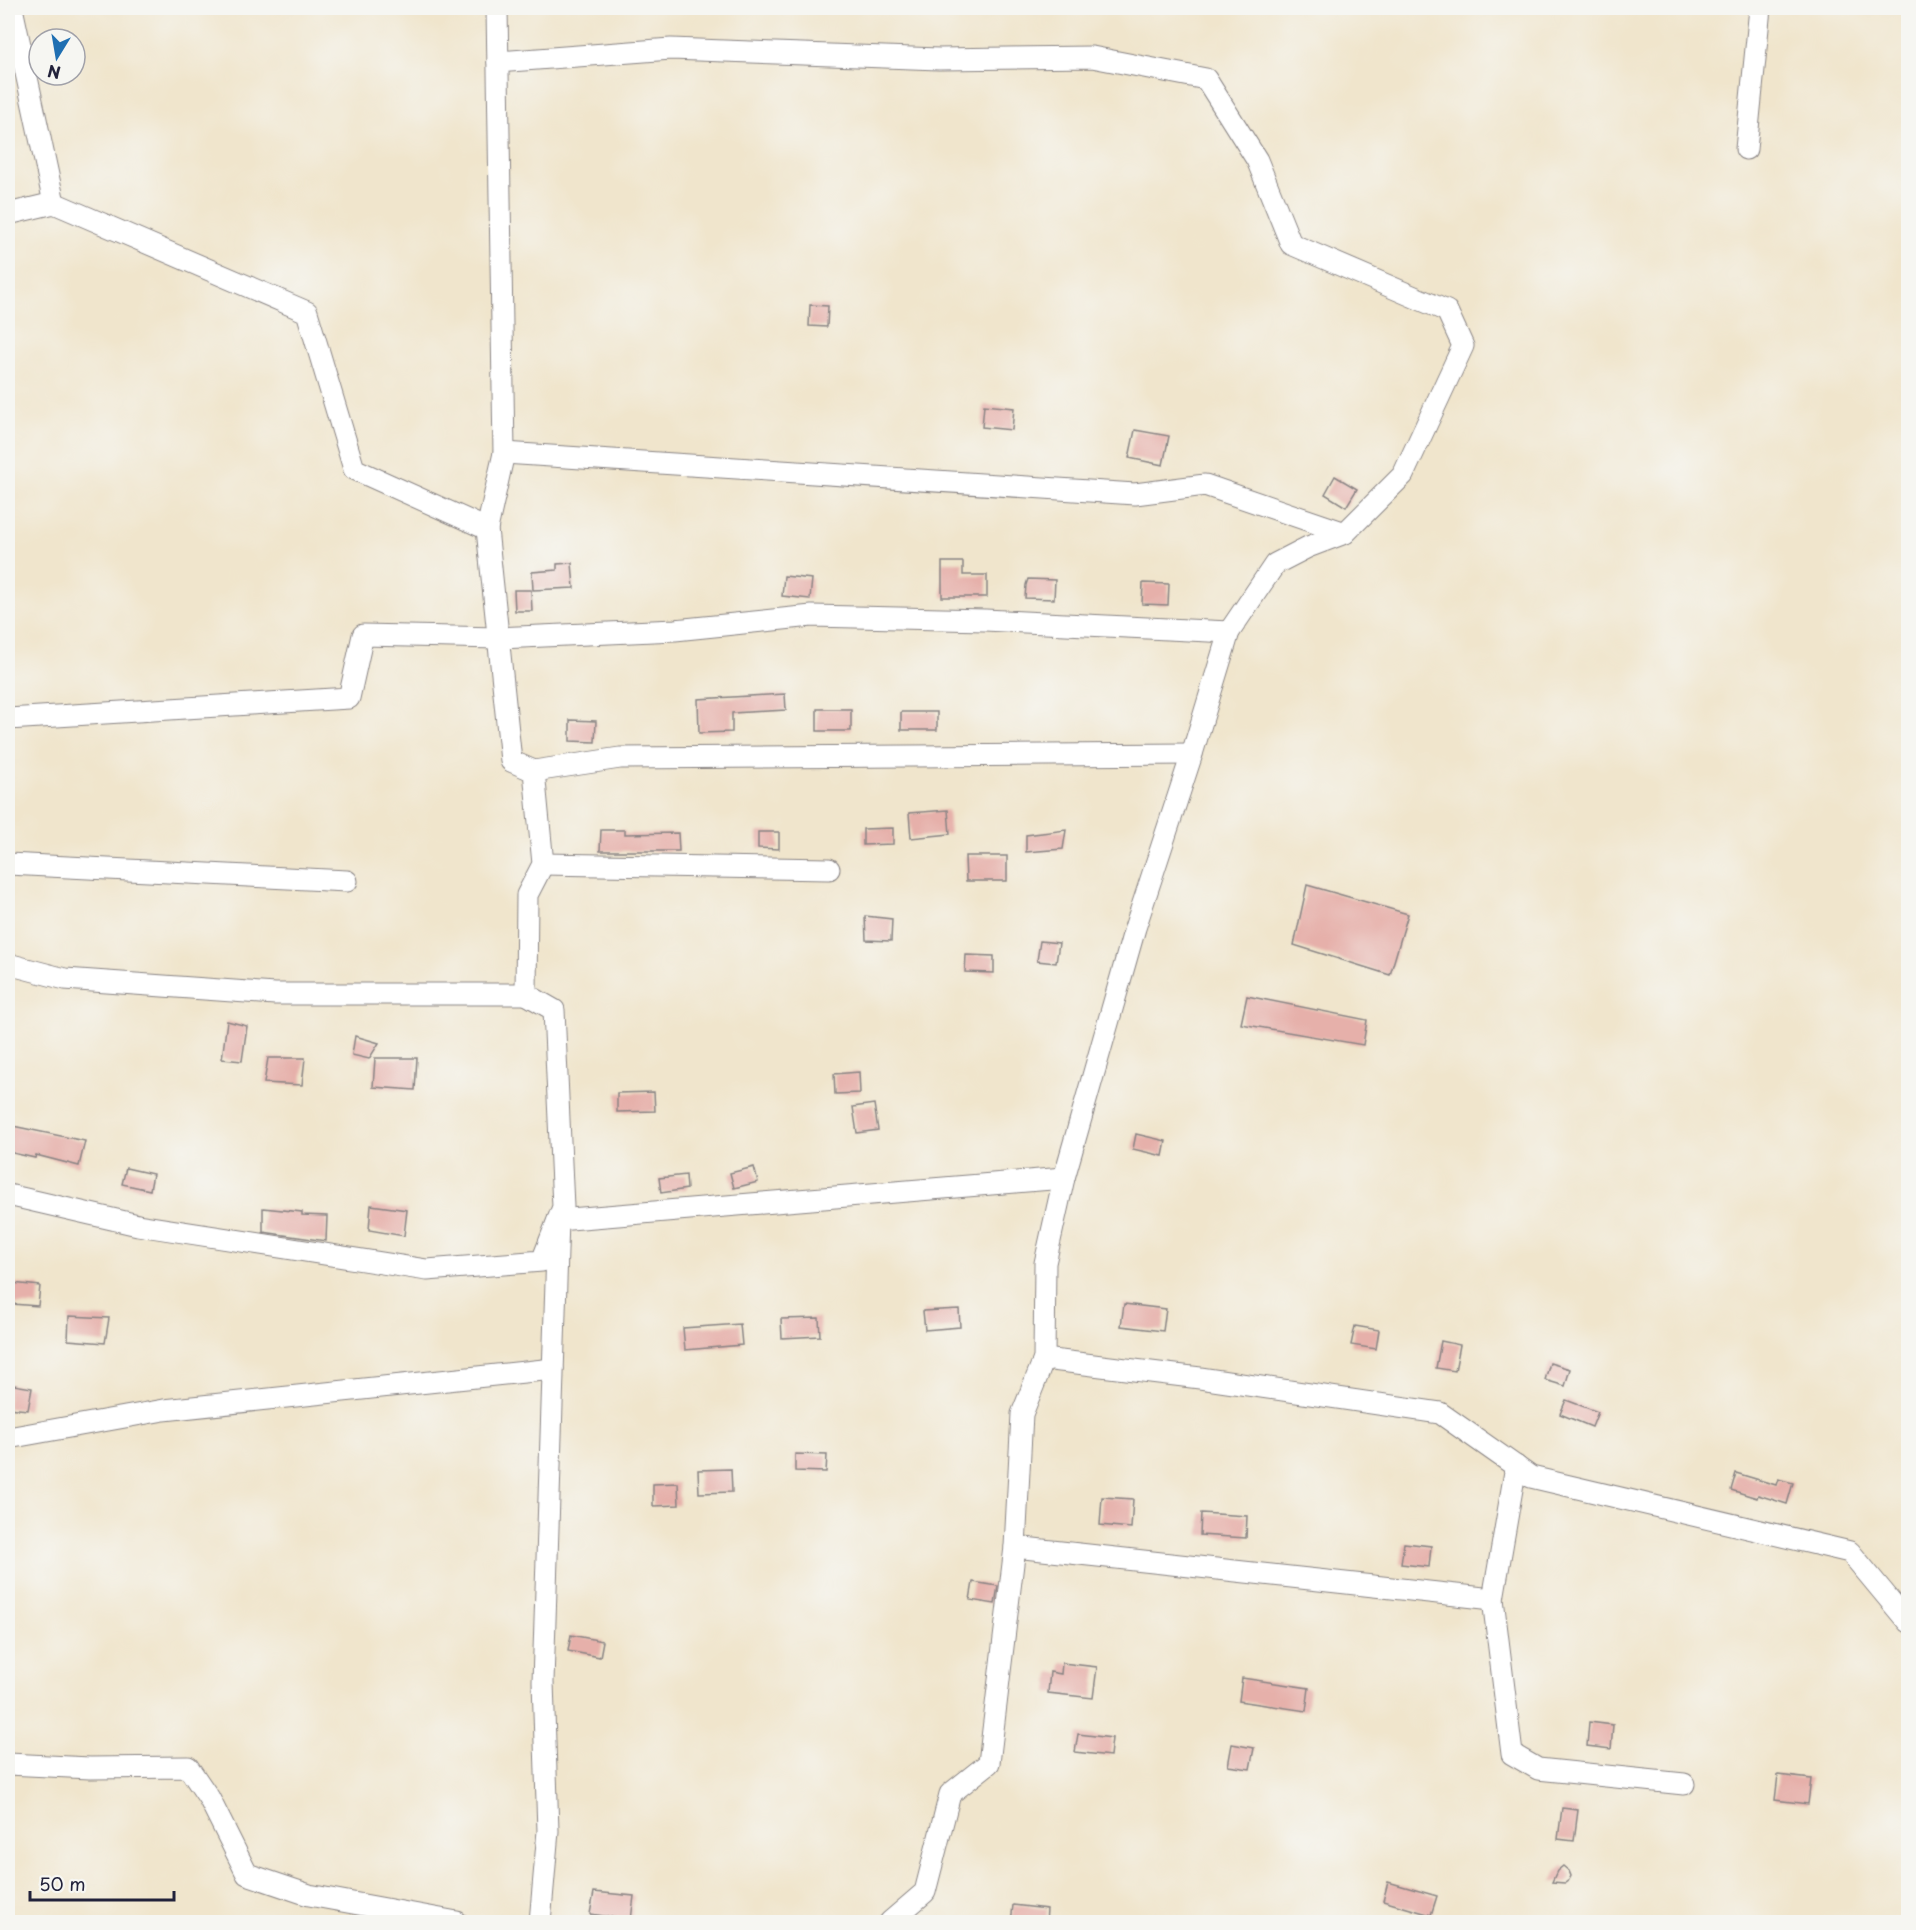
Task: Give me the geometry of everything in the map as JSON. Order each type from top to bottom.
[{"type":"street","points":[[12,8],[13,34],[54,203]]},
{"type":"street","points":[[497,8],[504,453],[487,529],[511,761],[534,771],[620,758],[1192,754]]},
{"type":"street","points":[[1746,149],[1760,8]]},
{"type":"street","points":[[498,62],[671,49],[939,59],[1092,57],[1206,80],[1257,160],[1291,244],[1447,311],[1463,346],[1404,476],[1345,533],[1308,547],[1275,564],[1229,632],[1135,928],[1064,1178],[1045,1263],[1044,1359],[1022,1414],[1015,1547],[989,1763],[950,1794],[925,1892],[890,1923]]},
{"type":"street","points":[[8,214],[54,203],[307,312],[354,469],[487,529]]},
{"type":"street","points":[[504,453],[1135,494],[1205,485],[1345,533]]},
{"type":"street","points":[[10,712],[349,698],[363,635],[498,638],[675,630],[812,616],[985,620],[1229,632]]},
{"type":"street","points":[[526,994],[527,895],[543,864],[534,771]]},
{"type":"street","points":[[8,864],[347,881]]},
{"type":"street","points":[[543,864],[828,869]]},
{"type":"street","points":[[8,964],[65,979],[275,994],[526,994],[554,1010],[563,1207],[542,1261],[427,1270],[138,1225],[8,1195]]},
{"type":"street","points":[[558,1220],[1064,1178]]},
{"type":"street","points":[[540,1923],[548,1831],[543,1682],[558,1220]]},
{"type":"street","points":[[1044,1359],[1200,1378],[1440,1413],[1531,1477],[1850,1552],[1908,1622]]},
{"type":"street","points":[[8,1438],[164,1410],[554,1369]]},
{"type":"street","points":[[1516,1466],[1493,1599],[1512,1754],[1538,1769],[1684,1784]]},
{"type":"street","points":[[1015,1547],[1493,1599]]},
{"type":"street","points":[[8,1764],[90,1768],[188,1767],[209,1798],[247,1874],[309,1895],[457,1923]]},
{"type":"building","points":[[810,305],[828,306],[827,327],[809,326]]},
{"type":"building","points":[[984,405],[1014,408],[1012,430],[982,427]]},
{"type":"building","points":[[1135,430],[1169,436],[1163,465],[1129,458]]},
{"type":"building","points":[[1335,476],[1357,489],[1346,507],[1325,494]]},
{"type":"building","points":[[942,562],[963,562],[963,575],[987,575],[987,597],[942,597]]},
{"type":"building","points":[[572,563],[574,588],[533,590],[532,572],[557,570],[557,564]]},
{"type":"building","points":[[784,576],[812,579],[810,599],[782,596]]},
{"type":"building","points":[[1028,579],[1055,580],[1054,599],[1025,598]]},
{"type":"building","points":[[1143,583],[1169,584],[1168,605],[1142,604]]},
{"type":"building","points":[[514,590],[531,590],[532,611],[515,611]]},
{"type":"building","points":[[785,694],[786,710],[732,713],[732,732],[699,733],[698,699]]},
{"type":"building","points":[[817,709],[851,709],[851,731],[817,731]]},
{"type":"building","points":[[901,712],[937,712],[937,730],[901,730]]},
{"type":"building","points":[[570,720],[596,721],[595,742],[570,741]]},
{"type":"building","points":[[948,810],[950,834],[911,838],[909,813]]},
{"type":"building","points":[[893,828],[893,844],[863,845],[863,829]]},
{"type":"building","points":[[601,830],[625,830],[625,834],[678,833],[679,851],[600,851]]},
{"type":"building","points":[[1066,830],[1063,849],[1026,852],[1026,835]]},
{"type":"building","points":[[758,832],[779,832],[779,849],[758,848]]},
{"type":"building","points":[[965,856],[1007,856],[1007,881],[966,881]]},
{"type":"building","points":[[1307,885],[1408,914],[1390,975],[1294,945]]},
{"type":"building","points":[[865,916],[892,919],[891,941],[866,940]]},
{"type":"building","points":[[1040,941],[1059,943],[1056,963],[1037,961]]},
{"type":"building","points":[[966,955],[994,956],[994,973],[965,972]]},
{"type":"building","points":[[1247,996],[1367,1020],[1363,1045],[1241,1024]]},
{"type":"building","points":[[227,1021],[247,1026],[242,1061],[222,1059]]},
{"type":"building","points":[[355,1036],[379,1043],[369,1059],[352,1055]]},
{"type":"building","points":[[268,1058],[305,1058],[302,1085],[264,1083]]},
{"type":"building","points":[[375,1058],[417,1058],[415,1090],[373,1087]]},
{"type":"building","points":[[859,1072],[860,1093],[835,1094],[834,1074]]},
{"type":"building","points":[[654,1092],[655,1111],[617,1112],[617,1093]]},
{"type":"building","points":[[874,1104],[878,1130],[857,1133],[853,1107]]},
{"type":"building","points":[[8,1125],[85,1141],[79,1166],[36,1155],[35,1158],[8,1152]]},
{"type":"building","points":[[1136,1134],[1166,1141],[1163,1156],[1133,1149]]},
{"type":"building","points":[[754,1167],[758,1182],[734,1188],[730,1173]]},
{"type":"building","points":[[126,1168],[153,1174],[150,1190],[122,1184]]},
{"type":"building","points":[[686,1175],[687,1189],[661,1193],[659,1178]]},
{"type":"building","points":[[371,1205],[407,1210],[404,1236],[369,1230]]},
{"type":"building","points":[[263,1208],[302,1212],[302,1215],[327,1216],[326,1241],[263,1232]]},
{"type":"building","points":[[12,1283],[40,1286],[38,1306],[12,1304]]},
{"type":"building","points":[[1124,1304],[1166,1309],[1163,1331],[1121,1326]]},
{"type":"building","points":[[959,1309],[960,1327],[925,1330],[923,1311]]},
{"type":"building","points":[[69,1316],[109,1318],[105,1343],[68,1340]]},
{"type":"building","points":[[819,1318],[820,1336],[782,1338],[781,1319]]},
{"type":"building","points":[[740,1324],[742,1345],[685,1350],[683,1328]]},
{"type":"building","points":[[1355,1326],[1379,1330],[1376,1349],[1351,1345]]},
{"type":"building","points":[[1441,1341],[1460,1345],[1455,1371],[1436,1368]]},
{"type":"building","points":[[1550,1363],[1570,1369],[1565,1386],[1545,1380]]},
{"type":"building","points":[[8,1384],[32,1388],[28,1410],[8,1408]]},
{"type":"building","points":[[1566,1400],[1598,1412],[1592,1427],[1560,1414]]},
{"type":"building","points":[[795,1454],[827,1455],[826,1472],[795,1471]]},
{"type":"building","points":[[731,1469],[732,1492],[699,1493],[698,1470]]},
{"type":"building","points":[[1736,1473],[1776,1485],[1778,1479],[1793,1483],[1787,1504],[1731,1490]]},
{"type":"building","points":[[678,1483],[679,1505],[653,1506],[653,1484]]},
{"type":"building","points":[[1102,1497],[1133,1499],[1131,1528],[1100,1525]]},
{"type":"building","points":[[1201,1513],[1247,1516],[1246,1538],[1200,1535]]},
{"type":"building","points":[[1404,1543],[1431,1546],[1429,1567],[1401,1564]]},
{"type":"building","points":[[973,1582],[998,1586],[995,1604],[970,1600]]},
{"type":"building","points":[[571,1635],[603,1641],[600,1657],[568,1651]]},
{"type":"building","points":[[1062,1663],[1097,1667],[1093,1698],[1048,1693],[1050,1672],[1061,1674]]},
{"type":"building","points":[[1242,1678],[1309,1688],[1306,1711],[1239,1701]]},
{"type":"building","points":[[1589,1722],[1613,1725],[1611,1749],[1587,1746]]},
{"type":"building","points":[[1078,1734],[1112,1738],[1110,1756],[1075,1752]]},
{"type":"building","points":[[1232,1744],[1254,1748],[1250,1769],[1228,1766]]},
{"type":"building","points":[[1778,1775],[1811,1779],[1808,1804],[1775,1800]]},
{"type":"building","points":[[1562,1808],[1578,1810],[1574,1841],[1558,1839]]},
{"type":"building","points":[[1563,1866],[1569,1871],[1571,1876],[1569,1880],[1565,1883],[1552,1882],[1557,1871]]},
{"type":"building","points":[[1388,1882],[1437,1896],[1431,1915],[1383,1901]]},
{"type":"building","points":[[594,1892],[634,1896],[631,1920],[590,1914]]},
{"type":"building","points":[[1013,1905],[1047,1909],[1046,1923],[1011,1923]]}]
